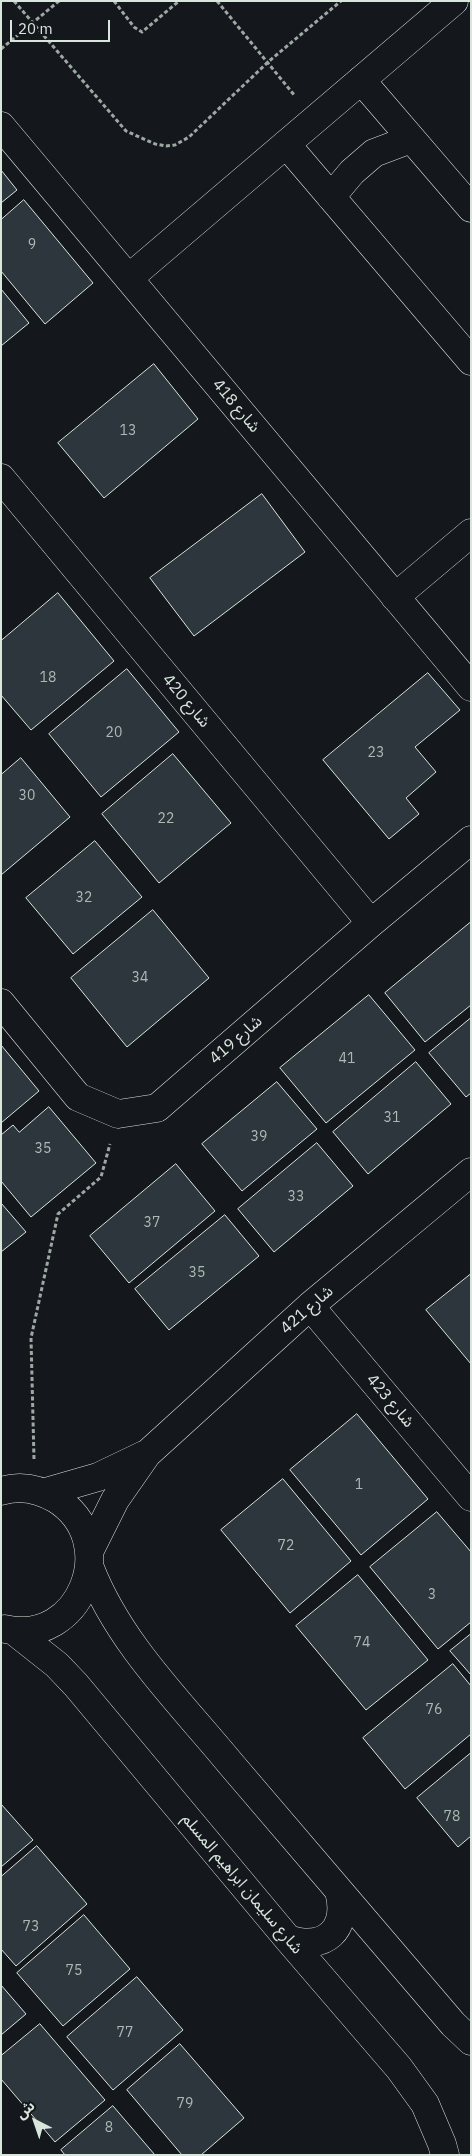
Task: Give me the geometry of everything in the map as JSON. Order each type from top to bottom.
[{"type":"street","points":[[128,278],[454,1]]},
{"type":"street","points":[[361,80],[471,208]]},
{"type":"street","name":"شارع 418","points":[[1,126],[471,687]]},
{"type":"street","points":[[331,197],[352,172],[374,154],[411,139]]},
{"type":"street","points":[[286,144],[471,362]]},
{"type":"street","name":"شارع 420","points":[[1,478],[371,923]]},
{"type":"street","points":[[395,596],[471,534]]},
{"type":"street","name":"شارع 419","points":[[118,1114],[157,1108],[371,923],[471,840]]},
{"type":"street","points":[[1,1004],[78,1097],[118,1114]]},
{"type":"street","name":"شارع 421","points":[[8,1629],[36,1629],[56,1620],[72,1607],[84,1588],[90,1559],[115,1500],[147,1454],[310,1306],[471,1172]]},
{"type":"street","name":"شارع 423","points":[[310,1306],[470,1495]]},
{"type":"street","name":"شارع 421","points":[[21,1487],[98,1478],[147,1454]]},
{"type":"street","points":[[21,1487],[67,1506],[82,1526],[100,1595],[130,1642],[339,1891],[453,2024],[471,2041]]},
{"type":"street","name":"شارع سليمان ابراهيم المسلم","points":[[8,1629],[57,1665],[76,1685],[288,1939],[399,2068],[425,2104],[445,2155]]},
{"type":"street","points":[[288,1939],[302,1944],[318,1942],[331,1934],[340,1922],[342,1914],[343,1906],[339,1891]]},
{"type":"path","points":[[14,1],[126,131],[155,144],[166,146],[176,144],[189,137],[268,62],[341,1]]},
{"type":"path","points":[[1,49],[58,1]]},
{"type":"path","points":[[114,1],[134,26],[142,32],[179,1]]},
{"type":"path","points":[[217,1],[315,119]]},
{"type":"path","points":[[21,1487],[31,1338],[58,1214],[101,1177],[118,1114]]},
{"type":"building","points":[[1,170],[17,190],[1,203]]},
{"type":"building","points":[[24,200],[93,283],[45,324],[1,271],[1,220]]},
{"type":"building","points":[[1,289],[29,323],[1,346]]},
{"type":"building","points":[[154,364],[198,419],[104,498],[58,443]]},
{"type":"building","points":[[262,494],[305,552],[194,636],[150,578]]},
{"type":"building","points":[[58,593],[114,661],[31,730],[1,695],[1,641]]},
{"type":"building","points":[[127,669],[179,732],[101,797],[49,734]]},
{"type":"building","points":[[428,673],[460,710],[415,747],[436,772],[406,798],[419,814],[389,839],[323,760]]},
{"type":"building","points":[[173,754],[231,823],[159,883],[102,814]]},
{"type":"building","points":[[21,758],[70,817],[1,875],[1,775]]},
{"type":"building","points":[[95,841],[142,897],[73,954],[26,898]]},
{"type":"building","points":[[153,910],[209,978],[127,1047],[71,978]]},
{"type":"building","points":[[471,922],[471,1005],[425,1042],[385,993]]},
{"type":"building","points":[[369,995],[415,1050],[326,1123],[280,1068]]},
{"type":"building","points":[[471,1018],[471,1093],[466,1097],[429,1053]]},
{"type":"building","points":[[1,1045],[39,1091],[1,1123]]},
{"type":"building","points":[[416,1062],[451,1104],[368,1174],[333,1132]]},
{"type":"building","points":[[277,1082],[317,1129],[242,1191],[202,1144]]},
{"type":"building","points":[[49,1107],[96,1163],[31,1217],[1,1181],[1,1135],[13,1125],[19,1132]]},
{"type":"building","points":[[317,1143],[353,1186],[274,1252],[238,1209]]},
{"type":"building","points":[[176,1164],[215,1211],[129,1283],[90,1236]]},
{"type":"building","points":[[1,1203],[26,1232],[1,1252]]},
{"type":"building","points":[[225,1215],[259,1256],[169,1330],[135,1289]]},
{"type":"building","points":[[471,1274],[471,1364],[426,1310]]},
{"type":"building","points":[[357,1414],[428,1499],[361,1555],[290,1470]]},
{"type":"building","points":[[283,1479],[351,1561],[290,1613],[221,1530]]},
{"type":"building","points":[[437,1512],[471,1552],[471,1622],[438,1649],[370,1567]]},
{"type":"building","points":[[358,1575],[428,1660],[366,1710],[296,1626]]},
{"type":"building","points":[[471,1634],[471,1675],[450,1651]]},
{"type":"building","points":[[453,1664],[471,1686],[471,1734],[405,1789],[363,1738]]},
{"type":"building","points":[[471,1753],[471,1836],[458,1847],[417,1798]]},
{"type":"building","points":[[1,1804],[33,1840],[1,1867]]},
{"type":"building","points":[[37,1846],[87,1904],[16,1966],[1,1949],[1,1877]]},
{"type":"building","points":[[84,1915],[130,1969],[63,2026],[17,1973]]},
{"type":"building","points":[[137,1977],[183,2030],[113,2090],[67,2037]]},
{"type":"building","points":[[1,1985],[26,2014],[1,2035]]},
{"type":"building","points":[[40,2024],[105,2100],[55,2142],[1,2079],[1,2056]]},
{"type":"building","points":[[180,2044],[244,2118],[201,2155],[182,2155],[127,2090]]},
{"type":"building","points":[[113,2106],[155,2155],[65,2155],[61,2150]]}]
